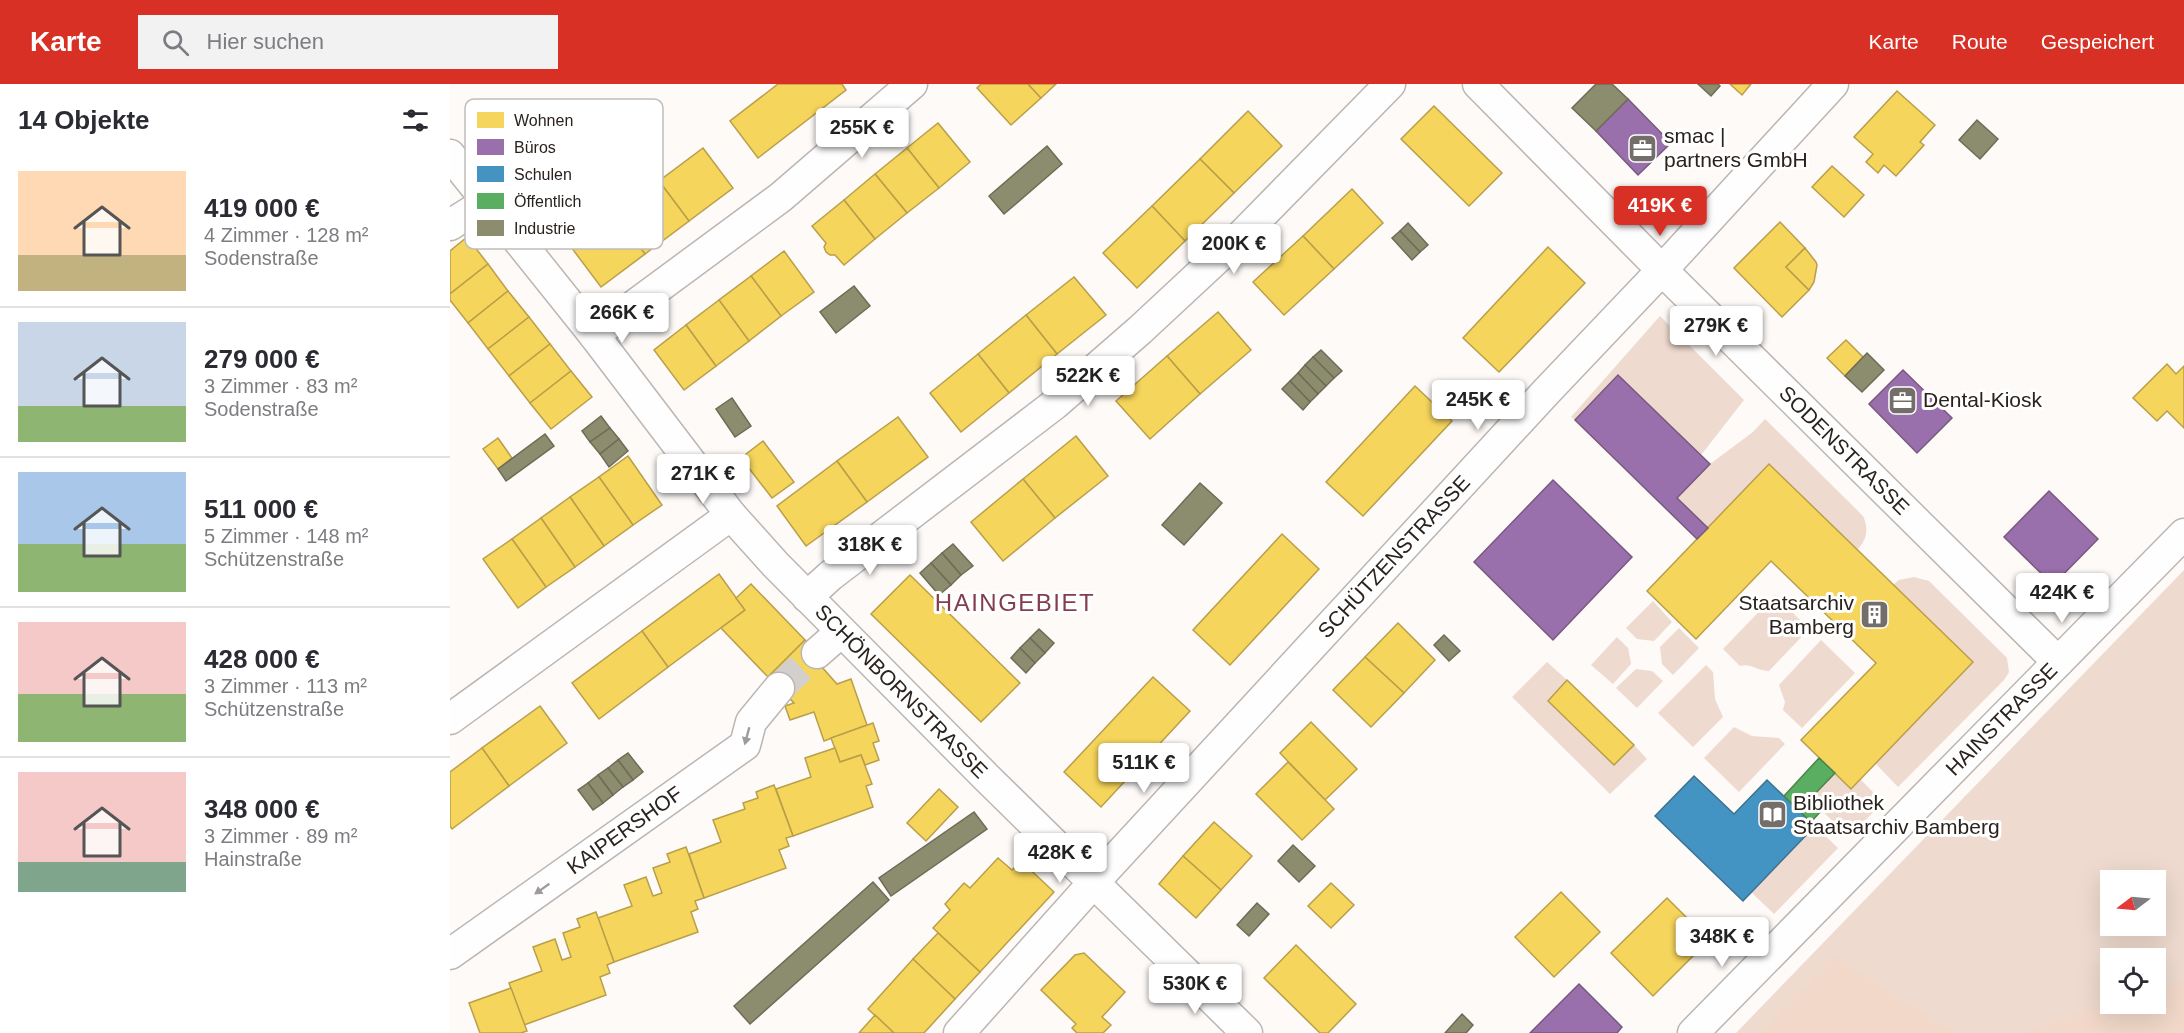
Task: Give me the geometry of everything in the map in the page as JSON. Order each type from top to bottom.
[{"type":"street","points":[[594,335],[781,197],[912,84]]},
{"type":"street","points":[[807,597],[830,576],[1055,404],[1140,330],[1240,237],[1390,84]]},
{"type":"street","name":"SODENSTRASSE","points":[[1478,84],[1662,270],[2058,662]]},
{"type":"street","name":"SCHÜTZENSTRASSE","points":[[959,1033],[1094,882],[1833,84]]},
{"type":"street","name":"SCHÖNBORNSTRASSE","points":[[450,155],[465,173]]},
{"type":"street","points":[[450,225],[465,216]]},
{"type":"street","name":"SCHÖNBORNSTRASSE","points":[[526,249],[731,515],[841,632],[1247,1033]]},
{"type":"street","points":[[450,719],[731,515]]},
{"type":"street","name":"HAINSTRASSE","points":[[1693,1033],[2184,534]]},
{"type":"street","points":[[817,653],[841,632]]},
{"type":"street","name":"KAIPERSHOF","points":[[450,954],[745,745],[751,722],[779,688]]},
{"type":"shaded area","points":[[1660,316],[1744,400],[1701,455],[1618,376],[1575,420],[1571,417]]},
{"type":"shaded area","points":[[1765,419],[1863,516],[1866,534],[1857,550],[1708,528],[1677,498],[1710,464],[1753,432]]},
{"type":"shaded area","points":[[2184,570],[2184,1033],[1736,1033]]},
{"type":"shaded area","points":[[1914,577],[1929,581],[2007,658],[2009,672],[2004,680],[1898,787],[1875,763],[1893,585],[1899,580]]},
{"type":"shaded area","points":[[1775,595],[1809,629],[1769,671],[1740,666],[1723,649]]},
{"type":"shaded area","points":[[1653,601],[1672,622],[1654,641],[1637,639],[1626,628]]},
{"type":"shaded area","points":[[1679,628],[1699,648],[1673,675],[1662,664],[1660,647]]},
{"type":"shaded area","points":[[1617,637],[1628,648],[1631,664],[1613,684],[1591,665]]},
{"type":"shaded area","points":[[1821,640],[1855,673],[1802,728],[1783,710],[1785,702],[1779,685]]},
{"type":"shaded area","points":[[1547,662],[1567,680],[1548,701],[1614,765],[1634,745],[1647,759],[1610,794],[1512,697]]},
{"type":"shaded area","points":[[1706,665],[1713,672],[1715,699],[1723,717],[1693,747],[1658,713]]},
{"type":"shaded area","points":[[1636,669],[1652,671],[1663,681],[1637,708],[1616,688]]},
{"type":"shaded area","points":[[1734,727],[1752,736],[1779,738],[1785,744],[1739,792],[1704,758]]},
{"type":"shaded area","points":[[1835,773],[1860,779],[1883,802],[1849,837],[1810,799]]},
{"type":"shaded area","points":[[1815,826],[1838,848],[1774,914],[1751,892]]},
{"type":"shaded area","points":[[1835,957],[1955,1033],[1760,1033]]},
{"type":"shaded area","points":[[2184,981],[2184,1033],[2027,1033],[2100,1005],[2100,1014],[2166,1014],[2166,986]]},
{"type":"building: Wohnen","points":[[778,84],[842,84],[846,90],[758,158],[730,121]]},
{"type":"building: Wohnen","points":[[981,84],[1028,84],[1041,98],[1011,125],[977,88]]},
{"type":"building: Wohnen","points":[[1028,84],[1056,84],[1041,98]]},
{"type":"building: Wohnen","points":[[1730,84],[1751,84],[1742,95]]},
{"type":"building: Wohnen","points":[[1897,91],[1935,125],[1920,142],[1924,145],[1896,176],[1884,165],[1878,173],[1866,162],[1873,154],[1854,137]]},
{"type":"building: Wohnen","points":[[1434,106],[1502,173],[1469,206],[1401,139]]},
{"type":"building: Wohnen","points":[[1248,111],[1282,146],[1234,193],[1200,159]]},
{"type":"building: Wohnen","points":[[938,123],[970,162],[939,188],[907,148]]},
{"type":"building: Wohnen","points":[[703,148],[733,188],[689,221],[663,186],[663,178]]},
{"type":"building: Wohnen","points":[[907,148],[939,188],[907,213],[875,174]]},
{"type":"building: Wohnen","points":[[1200,159],[1234,193],[1185,241],[1152,206]]},
{"type":"building: Wohnen","points":[[1832,166],[1864,195],[1844,217],[1812,187]]},
{"type":"building: Wohnen","points":[[875,174],[907,213],[875,239],[844,200]]},
{"type":"building: Wohnen","points":[[663,186],[689,221],[663,240]]},
{"type":"building: Wohnen","points":[[1352,189],[1383,223],[1334,269],[1303,236]]},
{"type":"building: Wohnen","points":[[844,200],[875,239],[844,265],[835,255],[826,252],[824,247],[826,243],[812,226]]},
{"type":"building: Wohnen","points":[[1152,206],[1185,241],[1137,288],[1103,253]]},
{"type":"building: Wohnen","points":[[1780,222],[1805,248],[1786,267],[1809,290],[1782,317],[1734,268]]},
{"type":"building: Wohnen","points":[[1303,236],[1334,269],[1284,315],[1253,282]]},
{"type":"building: Wohnen","points":[[465,239],[465,249],[476,249],[488,264],[450,294],[450,251]]},
{"type":"building: Wohnen","points":[[1548,247],[1585,283],[1499,372],[1463,338]]},
{"type":"building: Wohnen","points":[[1805,248],[1817,265],[1814,282],[1809,290],[1786,267]]},
{"type":"building: Wohnen","points":[[572,249],[641,249],[645,254],[601,287]]},
{"type":"building: Wohnen","points":[[641,249],[652,249],[645,254]]},
{"type":"building: Wohnen","points":[[784,251],[814,292],[781,316],[751,276]]},
{"type":"building: Wohnen","points":[[488,264],[508,291],[468,323],[450,300],[450,294]]},
{"type":"building: Wohnen","points":[[751,276],[781,316],[749,341],[719,300]]},
{"type":"building: Wohnen","points":[[1074,277],[1106,315],[1057,354],[1026,315]]},
{"type":"building: Wohnen","points":[[508,291],[529,317],[488,349],[468,323]]},
{"type":"building: Wohnen","points":[[719,300],[749,341],[716,366],[686,325]]},
{"type":"building: Wohnen","points":[[1218,312],[1251,350],[1200,394],[1167,356]]},
{"type":"building: Wohnen","points":[[1026,315],[1057,354],[1009,393],[978,354]]},
{"type":"building: Wohnen","points":[[529,317],[550,344],[509,376],[488,349]]},
{"type":"building: Wohnen","points":[[686,325],[716,366],[684,390],[654,350]]},
{"type":"building: Wohnen","points":[[1846,340],[1863,357],[1845,376],[1827,358]]},
{"type":"building: Wohnen","points":[[550,344],[571,371],[530,403],[509,376]]},
{"type":"building: Wohnen","points":[[978,354],[1009,393],[961,432],[930,393]]},
{"type":"building: Wohnen","points":[[1167,356],[1200,394],[1150,439],[1116,401]]},
{"type":"building: Wohnen","points":[[2167,364],[2176,374],[2184,366],[2184,428],[2167,411],[2157,421],[2133,398]]},
{"type":"building: Wohnen","points":[[571,371],[592,397],[551,429],[530,403]]},
{"type":"building: Wohnen","points":[[1415,386],[1452,421],[1363,516],[1326,482]]},
{"type":"building: Wohnen","points":[[898,417],[928,457],[867,502],[837,461]]},
{"type":"building: Wohnen","points":[[1076,436],[1108,476],[1055,518],[1023,479]]},
{"type":"building: Wohnen","points":[[498,438],[512,458],[498,469],[483,449]]},
{"type":"building: Wohnen","points":[[763,441],[794,482],[772,498],[741,458]]},
{"type":"building: Wohnen","points":[[628,456],[662,505],[633,525],[599,477]]},
{"type":"building: Wohnen","points":[[837,461],[867,502],[806,546],[777,506]]},
{"type":"building: Wohnen","name":"Staatsarchiv Bamberg","points":[[1769,464],[1973,662],[1851,789],[1801,740],[1876,663],[1771,561],[1696,639],[1647,591]]},
{"type":"building: Wohnen","points":[[599,477],[633,525],[604,546],[570,497]]},
{"type":"building: Wohnen","points":[[1023,479],[1055,518],[1003,561],[971,522]]},
{"type":"building: Wohnen","points":[[570,497],[604,546],[575,567],[541,518]]},
{"type":"building: Wohnen","points":[[541,518],[575,567],[546,587],[512,539]]},
{"type":"building: Wohnen","points":[[1282,534],[1319,569],[1230,665],[1193,630]]},
{"type":"building: Wohnen","points":[[512,539],[546,587],[518,608],[483,559]]},
{"type":"building: Wohnen","points":[[719,574],[745,610],[668,667],[642,631]]},
{"type":"building: Wohnen","points":[[910,575],[1020,683],[981,722],[871,614]]},
{"type":"building: Wohnen","points":[[751,584],[805,640],[768,677],[721,628],[745,610],[736,598]]},
{"type":"building: Wohnen","points":[[1398,623],[1435,660],[1404,693],[1365,657]]},
{"type":"building: Wohnen","points":[[642,631],[668,667],[599,719],[572,683]]},
{"type":"building: Wohnen","points":[[805,640],[826,662],[821,666],[837,684],[851,679],[867,725],[824,741],[814,712],[790,720],[785,706],[794,703],[768,677]]},
{"type":"building: Wohnen","points":[[1365,657],[1404,693],[1371,727],[1333,690]]},
{"type":"building: Wohnen","points":[[1153,677],[1190,711],[1101,807],[1064,772]]},
{"type":"building: Wohnen","points":[[1567,680],[1634,745],[1614,765],[1548,701]]},
{"type":"building: Wohnen","points":[[540,706],[567,743],[509,786],[482,748]]},
{"type":"building: Wohnen","points":[[1311,722],[1357,769],[1325,800],[1280,753]]},
{"type":"building: Wohnen","points":[[873,723],[879,741],[873,743],[879,760],[865,765],[861,755],[840,762],[831,738]]},
{"type":"building: Wohnen","points":[[482,748],[509,786],[452,829],[450,826],[450,772]]},
{"type":"building: Wohnen","points":[[835,748],[840,762],[861,755],[872,784],[866,786],[873,807],[793,836],[776,789],[811,777],[805,758]]},
{"type":"building: Wohnen","points":[[1288,762],[1334,809],[1302,840],[1256,794]]},
{"type":"building: Wohnen","points":[[774,785],[793,836],[786,838],[789,846],[779,850],[786,868],[704,898],[689,854],[721,842],[713,820],[745,809],[743,803],[758,798],[756,792]]},
{"type":"building: Wohnen","points":[[939,789],[958,807],[926,841],[907,823]]},
{"type":"building: Wohnen","points":[[1214,822],[1252,856],[1221,890],[1183,856]]},
{"type":"building: Wohnen","points":[[686,847],[704,898],[695,901],[698,909],[691,912],[698,932],[614,962],[598,918],[632,906],[624,885],[646,877],[653,896],[662,893],[653,868],[670,862],[667,854]]},
{"type":"building: Wohnen","points":[[1183,856],[1221,890],[1196,918],[1159,884]]},
{"type":"building: Wohnen","points":[[998,858],[1012,870],[1021,861],[1054,892],[980,972],[933,928],[950,910],[945,904],[964,883],[970,888]]},
{"type":"building: Wohnen","points":[[1331,883],[1354,905],[1331,928],[1308,906]]},
{"type":"building: Wohnen","points":[[1561,892],[1600,932],[1554,977],[1515,937]]},
{"type":"building: Wohnen","points":[[1667,898],[1709,940],[1653,996],[1611,953]]},
{"type":"building: Wohnen","points":[[596,912],[614,962],[607,965],[610,973],[600,977],[606,995],[524,1025],[509,983],[542,971],[533,947],[555,939],[562,960],[571,957],[563,933],[580,927],[577,919]]},
{"type":"building: Wohnen","points":[[938,933],[980,972],[955,999],[913,959]]},
{"type":"building: Wohnen","points":[[1296,945],[1356,1004],[1328,1033],[1320,1033],[1264,978]]},
{"type":"building: Wohnen","points":[[1084,953],[1125,992],[1102,1017],[1111,1025],[1103,1033],[1077,1033],[1072,1028],[1076,1024],[1041,990],[1075,955]]},
{"type":"building: Wohnen","points":[[913,959],[955,999],[924,1033],[894,1033],[868,1009]]},
{"type":"building: Wohnen","points":[[511,988],[527,1031],[480,1033],[469,1003]]},
{"type":"building: Wohnen","points":[[875,1015],[894,1033],[859,1033]]},
{"type":"building: Büros","points":[[1628,99],[1671,143],[1638,175],[1596,131]]},
{"type":"building: Büros","points":[[1903,370],[1952,418],[1917,453],[1869,404]]},
{"type":"building: Büros","points":[[1618,375],[1710,464],[1677,498],[1708,528],[1697,539],[1575,420]]},
{"type":"building: Büros","points":[[1553,480],[1632,557],[1553,640],[1474,562]]},
{"type":"building: Büros","points":[[2049,491],[2098,539],[2053,585],[2004,537]]},
{"type":"building: Büros","points":[[1579,984],[1622,1027],[1617,1033],[1530,1033]]},
{"type":"building: Schulen","points":[[1694,776],[1734,814],[1767,780],[1815,826],[1743,901],[1655,816]]},
{"type":"building: Öffentlich","points":[[1819,758],[1835,773],[1810,799],[1822,810],[1811,822],[1784,796]]},
{"type":"building: Industrie","points":[[1596,84],[1612,84],[1628,99],[1596,131],[1572,108]]},
{"type":"building: Industrie","points":[[1698,84],[1718,84],[1720,86],[1711,96]]},
{"type":"building: Industrie","points":[[1977,120],[1998,139],[1980,159],[1959,140]]},
{"type":"building: Industrie","points":[[1047,146],[1062,164],[1004,214],[989,196]]},
{"type":"building: Industrie","points":[[1408,223],[1428,245],[1420,252],[1400,231]]},
{"type":"building: Industrie","points":[[1400,231],[1420,252],[1412,260],[1392,238]]},
{"type":"building: Industrie","points":[[854,286],[870,306],[836,333],[820,312]]},
{"type":"building: Industrie","points":[[1321,350],[1342,371],[1334,378],[1313,357]]},
{"type":"building: Industrie","points":[[1867,353],[1884,370],[1862,392],[1845,376]]},
{"type":"building: Industrie","points":[[1313,357],[1334,378],[1326,386],[1305,365]]},
{"type":"building: Industrie","points":[[1305,365],[1326,386],[1318,394],[1298,373]]},
{"type":"building: Industrie","points":[[1298,373],[1318,394],[1310,402],[1290,381]]},
{"type":"building: Industrie","points":[[1290,381],[1310,402],[1303,410],[1282,389]]},
{"type":"building: Industrie","points":[[732,398],[751,426],[735,437],[716,409]]},
{"type":"building: Industrie","points":[[601,416],[610,428],[590,442],[582,431]]},
{"type":"building: Industrie","points":[[610,428],[619,439],[600,454],[590,442]]},
{"type":"building: Industrie","points":[[545,434],[554,446],[506,481],[498,469]]},
{"type":"building: Industrie","points":[[619,439],[628,451],[609,467],[600,454]]},
{"type":"building: Industrie","points":[[1200,483],[1222,503],[1184,545],[1162,525]]},
{"type":"building: Industrie","points":[[953,544],[973,566],[961,575],[942,553]]},
{"type":"building: Industrie","points":[[942,553],[961,575],[951,585],[931,563]]},
{"type":"building: Industrie","points":[[931,563],[951,585],[939,595],[920,573]]},
{"type":"building: Industrie","points":[[1039,629],[1054,643],[1045,653],[1030,638]]},
{"type":"building: Industrie","points":[[1444,635],[1460,651],[1449,661],[1434,645]]},
{"type":"building: Industrie","points":[[1030,638],[1045,653],[1035,663],[1020,648]]},
{"type":"building: Industrie","points":[[1020,648],[1035,663],[1026,673],[1011,658]]},
{"type":"building: Industrie","points":[[628,753],[643,772],[633,780],[618,760]]},
{"type":"building: Industrie","points":[[618,760],[633,780],[623,787],[608,768]]},
{"type":"building: Industrie","points":[[608,768],[623,787],[613,795],[598,775]]},
{"type":"building: Industrie","points":[[598,775],[613,795],[603,803],[588,783]]},
{"type":"building: Industrie","points":[[588,783],[603,803],[593,810],[578,790]]},
{"type":"building: Industrie","points":[[974,812],[987,829],[891,896],[879,878]]},
{"type":"building: Industrie","points":[[1293,845],[1315,866],[1299,882],[1278,861]]},
{"type":"building: Industrie","points":[[873,882],[889,900],[750,1024],[734,1006]]},
{"type":"building: Industrie","points":[[1257,903],[1269,914],[1249,936],[1237,925]]},
{"type":"building: Industrie","points":[[1462,1014],[1473,1025],[1466,1033],[1445,1033]]},
{"type":"tunnel","points":[[779,688],[817,653]]},
{"type":"place","name":"smac | partners GmbH","points":[[1643,148]]},
{"type":"place","name":"Dental-Kiosk","points":[[1902,400]]},
{"type":"place","name":"Staatsarchiv Bamberg","points":[[1875,615]]},
{"type":"place","name":"Bibliothek Staatsarchiv Bamberg","points":[[1772,815]]},
{"type":"district","name":"HAINGEBIET","points":[[1015,603]]}]
